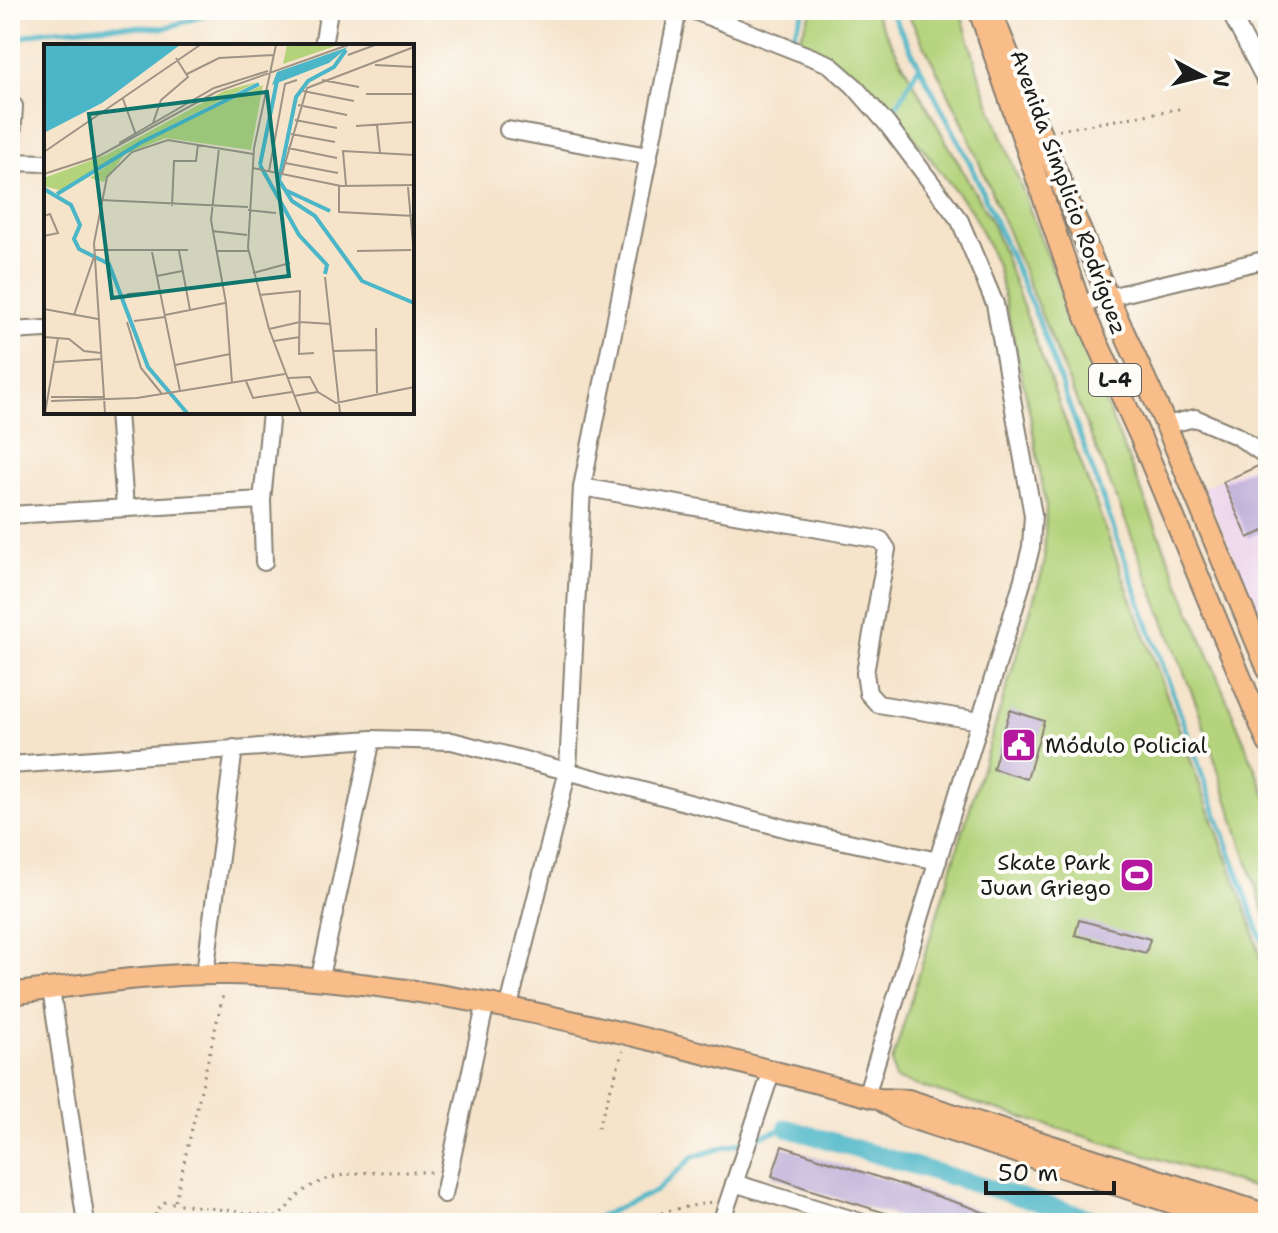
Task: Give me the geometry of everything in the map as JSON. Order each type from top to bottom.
[{"type":"main road","name":"Avenida Simplicio Rodríguez","points":[[979,10],[1080,304],[1140,436],[1268,743]]},
{"type":"main road","name":"Avenida Simplicio Rodríguez","points":[[991,10],[1107,295],[1166,425],[1268,670]]},
{"type":"main road","points":[[10,994],[228,974],[319,981],[509,1006],[872,1097],[908,1100],[1268,1215]]},
{"type":"main road","points":[[872,1097],[905,1116],[1234,1223]]},
{"type":"street","points":[[323,44],[329,10]]},
{"type":"street","points":[[509,1006],[568,770],[582,487],[678,10]]},
{"type":"street","points":[[692,10],[829,64],[853,85],[960,221],[980,262],[995,304],[1033,515],[1031,547],[1022,583],[938,861],[872,1097]]},
{"type":"street","points":[[1229,10],[1268,85]]},
{"type":"street","points":[[10,171],[14,106]]},
{"type":"street","points":[[508,130],[648,156]]},
{"type":"street","points":[[11,162],[44,163]]},
{"type":"street","points":[[1080,304],[1107,295],[1268,259]]},
{"type":"street","points":[[10,331],[44,329]]},
{"type":"street","points":[[118,414],[125,508]]},
{"type":"street","points":[[264,562],[262,500],[271,414]]},
{"type":"street","points":[[1166,425],[1195,418],[1237,436],[1268,457]]},
{"type":"street","points":[[582,487],[881,540],[887,549],[865,673],[868,693],[878,704],[980,721]]},
{"type":"street","points":[[10,515],[262,500]]},
{"type":"street","points":[[10,765],[372,739],[452,741],[792,830],[938,861]]},
{"type":"street","points":[[319,981],[372,739]]},
{"type":"street","points":[[205,974],[234,748]]},
{"type":"street","points":[[51,989],[86,1223]]},
{"type":"street","points":[[444,1194],[486,1002]]},
{"type":"street","points":[[771,1073],[727,1204],[863,1223]]},
{"type":"path","points":[[1059,130],[1184,108]]},
{"type":"path","points":[[175,1201],[228,974]]},
{"type":"path","points":[[598,1128],[628,1036]]},
{"type":"path","points":[[157,1223],[155,1212],[165,1202],[277,1217],[292,1206],[302,1192],[331,1177],[449,1171]]},
{"type":"path","points":[[631,1223],[671,1210],[727,1204]]},
{"type":"shaded area","points":[[1261,462],[1268,469],[1268,632],[1203,487]]},
{"type":"green space","points":[[812,10],[873,10],[993,225],[1252,926],[1268,989],[1268,1192],[895,1079],[892,1062],[1044,566],[1046,506],[1029,409],[997,265],[972,212],[908,130],[841,65],[798,42]]},
{"type":"green space","points":[[906,10],[960,10],[981,81],[1081,344],[1268,800],[1268,925],[1199,711],[1126,522],[961,118]]},
{"type":"building","points":[[1260,465],[1268,480],[1268,529],[1248,538],[1223,482]]},
{"type":"building","name":"Módulo Policial","points":[[1010,710],[1044,721],[1027,779],[993,769]]},
{"type":"building","points":[[1079,920],[1150,939],[1146,953],[1075,935]]},
{"type":"building","points":[[782,1146],[1011,1223],[918,1223],[808,1189],[772,1176]]},
{"type":"waterway","points":[[10,41],[44,31],[112,26],[164,28],[224,10]]},
{"type":"waterway","points":[[789,46],[804,10]]},
{"type":"waterway","points":[[890,10],[969,161],[1038,319],[1268,957]]},
{"type":"waterway","points":[[889,120],[919,66]]},
{"type":"waterway","points":[[585,1223],[656,1191],[693,1157],[787,1128]]},
{"type":"waterway","points":[[787,1128],[1107,1223]]},
{"type":"place","name":"Módulo Policial","points":[[1019,745]]},
{"type":"place","name":"Skate Park Juan Griego","points":[[1137,875]]}]
